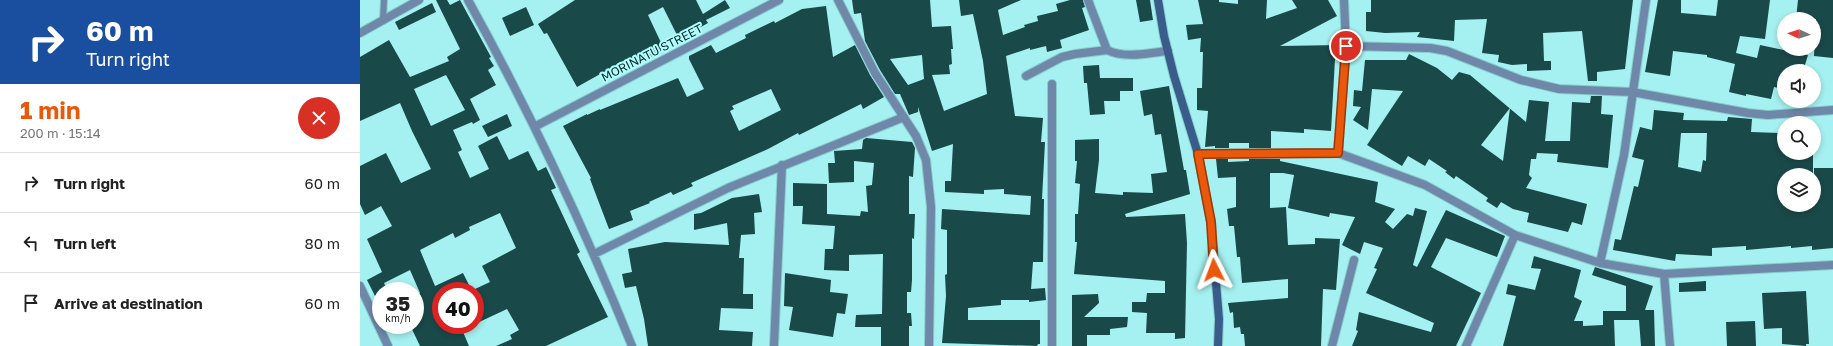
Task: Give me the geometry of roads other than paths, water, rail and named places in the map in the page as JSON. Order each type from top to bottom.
[{"type":"street","points":[[360,33],[419,0]]},
{"type":"street","points":[[468,0],[536,126],[594,254],[632,346]]},
{"type":"street","name":"MORINATU STREET","points":[[536,126],[779,0]]},
{"type":"street","points":[[838,0],[875,73],[916,136],[926,160],[931,208],[929,346]]},
{"type":"street","points":[[1088,0],[1107,50]]},
{"type":"street","points":[[1158,0],[1168,51],[1198,154],[1211,222],[1219,318],[1218,346]]},
{"type":"street","points":[[1338,153],[1346,46],[1344,0]]},
{"type":"street","points":[[1600,263],[1624,155],[1646,0]]},
{"type":"street","points":[[1346,46],[1430,48],[1447,52],[1538,85],[1559,89],[1632,92],[1748,113],[1768,115],[1833,110]]},
{"type":"street","points":[[1026,76],[1062,57],[1075,54],[1107,50],[1124,55],[1168,51]]},
{"type":"street","points":[[1052,84],[1052,346]]},
{"type":"street","points":[[594,254],[728,188],[904,117]]},
{"type":"street","points":[[1198,154],[1338,153],[1424,185],[1515,235],[1600,263],[1664,274],[1833,265]]},
{"type":"street","points":[[774,346],[782,165]]},
{"type":"street","points":[[1466,346],[1515,235]]},
{"type":"street","points":[[1332,346],[1354,260]]},
{"type":"street","points":[[1664,274],[1670,346]]},
{"type":"street","points":[[360,286],[388,346]]},
{"type":"lane","points":[[383,20],[384,0]]}]
